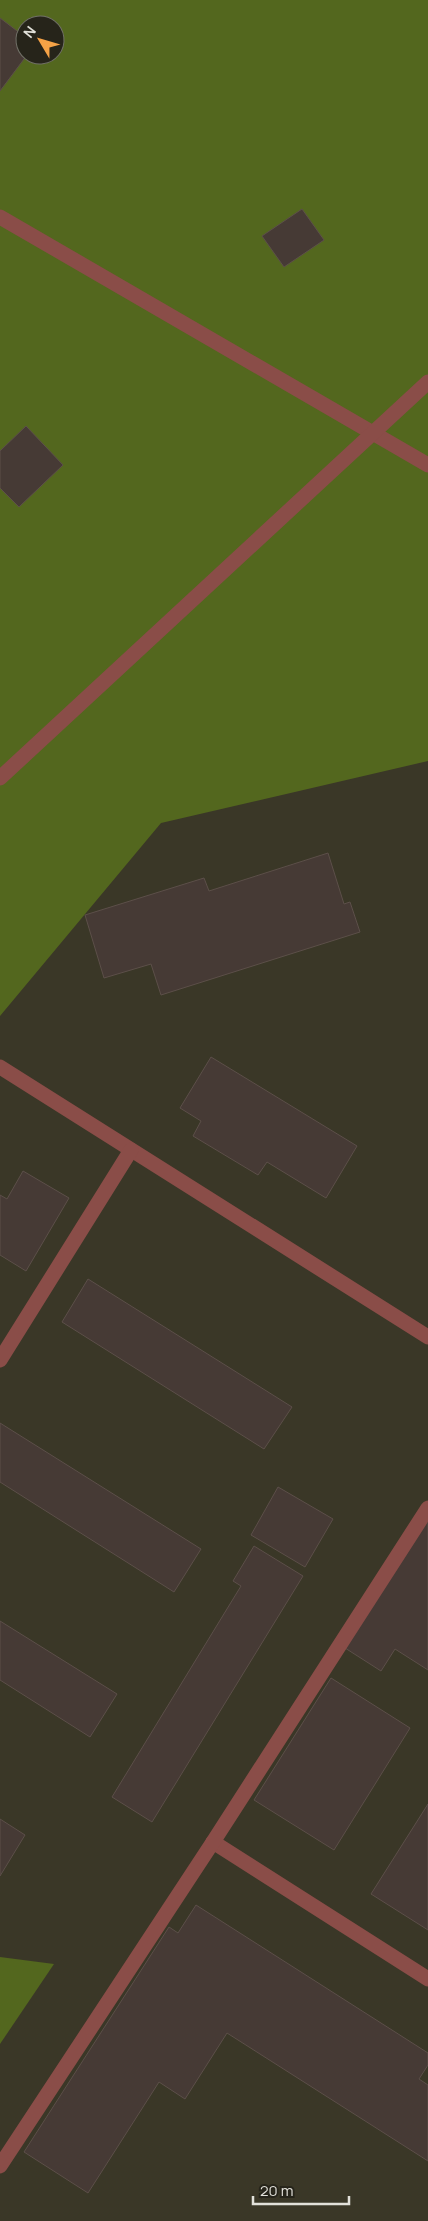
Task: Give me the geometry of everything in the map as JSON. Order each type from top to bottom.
[{"type":"lane","points":[[0,217],[428,465]]},
{"type":"lane","points":[[0,778],[428,382]]},
{"type":"lane","points":[[0,1068],[428,1337]]},
{"type":"lane","points":[[0,1360],[132,1150]]},
{"type":"lane","points":[[0,2166],[213,1842],[428,1508]]},
{"type":"lane","points":[[213,1842],[428,1979]]},
{"type":"shaded area","points":[[0,0],[428,0],[428,2221],[0,2221]]},
{"type":"green space","points":[[0,0],[428,0],[428,761],[161,823],[0,1016]]},
{"type":"green space","points":[[0,1957],[54,1964],[0,2044]]},
{"type":"building","points":[[0,18],[15,29],[15,65],[20,65],[0,91]]},
{"type":"building","points":[[302,209],[324,240],[284,267],[262,236]]},
{"type":"building","points":[[26,426],[63,465],[19,507],[0,488],[0,451]]},
{"type":"building","points":[[328,853],[344,904],[350,902],[360,932],[161,995],[151,964],[104,978],[85,915],[204,878],[209,891]]},
{"type":"building","points":[[211,1057],[357,1146],[326,1198],[267,1162],[258,1175],[193,1136],[201,1121],[180,1108]]},
{"type":"building","points":[[23,1171],[69,1198],[26,1271],[0,1255],[0,1195],[7,1199]]},
{"type":"building","points":[[88,1279],[292,1407],[264,1449],[62,1322]]},
{"type":"building","points":[[0,1423],[201,1549],[174,1592],[0,1482]]},
{"type":"building","points":[[278,1487],[333,1519],[305,1567],[251,1535]]},
{"type":"building","points":[[428,1516],[428,1670],[395,1649],[381,1671],[345,1648]]},
{"type":"building","points":[[254,1546],[303,1576],[152,1822],[112,1797],[241,1586],[233,1581]]},
{"type":"building","points":[[0,1621],[117,1694],[90,1737],[0,1680]]},
{"type":"building","points":[[331,1678],[410,1728],[334,1850],[254,1800]]},
{"type":"building","points":[[428,1804],[428,1930],[371,1894]]},
{"type":"building","points":[[0,1819],[25,1835],[0,1876]]},
{"type":"building","points":[[196,1905],[428,2053],[428,2065],[419,2079],[428,2085],[428,2161],[227,2033],[185,2099],[159,2082],[88,2193],[24,2152],[169,1927],[178,1933]]}]
